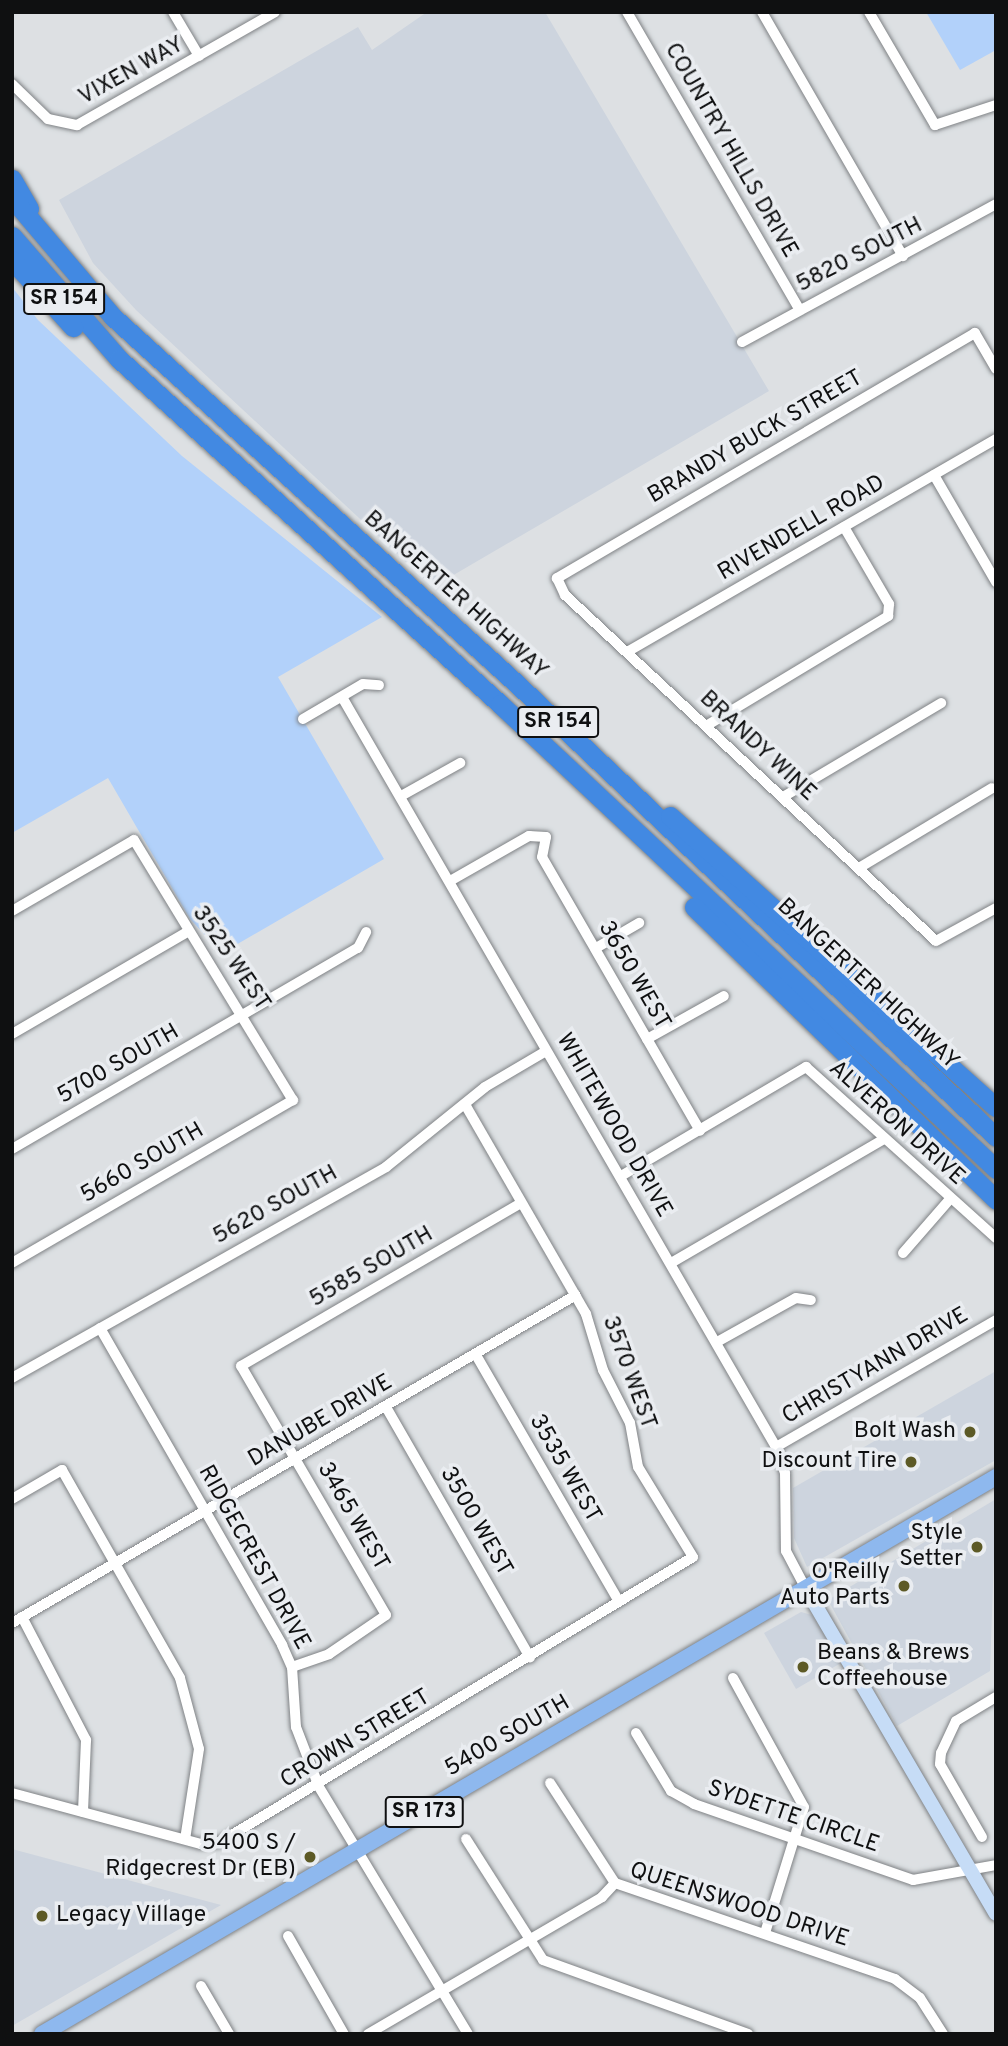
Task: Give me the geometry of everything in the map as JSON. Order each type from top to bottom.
[{"type":"highway","points":[[12,179],[58,257]]},
{"type":"highway","name":"BANGERTER HIGHWAY","points":[[12,198],[58,257],[111,316],[517,684],[996,1137]]},
{"type":"highway","name":"BANGERTER HIGHWAY","points":[[12,236],[119,359],[500,704],[996,1169]]},
{"type":"highway","points":[[12,260],[74,328],[119,359]]},
{"type":"highway","points":[[517,684],[996,1107]]},
{"type":"highway","points":[[500,704],[725,938],[996,1200]]},
{"type":"main road","name":"5400 SOUTH","points":[[42,2034],[996,1477]]},
{"type":"street","points":[[173,12],[199,56]]},
{"type":"street","name":"VIXEN WAY","points":[[12,84],[48,119],[70,126],[275,12]]},
{"type":"street","name":"COUNTRY HILLS DRIVE","points":[[627,12],[799,309]]},
{"type":"street","points":[[762,12],[903,256]]},
{"type":"street","points":[[869,12],[935,125],[996,105]]},
{"type":"street","name":"5820 SOUTH","points":[[742,342],[996,204]]},
{"type":"street","name":"BRANDY BUCK STREET","points":[[557,579],[975,333],[996,369]]},
{"type":"street","name":"RIVENDELL ROAD","points":[[627,652],[996,439]]},
{"type":"street","points":[[933,475],[996,582]]},
{"type":"street","points":[[706,726],[888,616],[889,604],[844,527]]},
{"type":"street","name":"BRANDY WINE","points":[[557,579],[565,595],[936,941],[996,908]]},
{"type":"street","points":[[303,719],[363,684],[379,685]]},
{"type":"street","name":"WHITEWOOD DRIVE","points":[[342,697],[776,1447],[785,1473],[786,1551],[806,1589]]},
{"type":"street","points":[[783,797],[941,703]]},
{"type":"street","points":[[401,796],[460,763]]},
{"type":"street","points":[[859,868],[992,788]]},
{"type":"street","name":"3650 WEST","points":[[450,881],[529,836],[546,837],[542,857],[700,1131]]},
{"type":"street","name":"3525 WEST","points":[[12,911],[134,840],[187,932],[215,964],[293,1100]]},
{"type":"street","points":[[596,948],[639,923]]},
{"type":"street","points":[[12,1034],[187,932]]},
{"type":"street","name":"5700 SOUTH","points":[[12,1149],[358,948],[366,932]]},
{"type":"street","points":[[647,1039],[724,996]]},
{"type":"street","name":"5620 SOUTH","points":[[12,1378],[386,1167],[465,1104],[546,1051]]},
{"type":"street","name":"ALVERON DRIVE","points":[[621,1176],[806,1067],[996,1238]]},
{"type":"street","name":"5660 SOUTH","points":[[12,1263],[293,1100]]},
{"type":"street","name":"3570 WEST","points":[[465,1104],[576,1295],[603,1370],[626,1412],[638,1467],[694,1557]]},
{"type":"street","points":[[671,1263],[884,1139]]},
{"type":"street","points":[[903,1253],[950,1199]]},
{"type":"street","name":"5585 SOUTH","points":[[241,1366],[521,1203]]},
{"type":"street","name":"DANUBE DRIVE","points":[[12,1623],[576,1295]]},
{"type":"street","points":[[717,1342],[796,1298],[811,1300]]},
{"type":"street","name":"CHRISTYANN DRIVE","points":[[776,1447],[996,1320]]},
{"type":"street","name":"RIDGECREST DRIVE","points":[[100,1328],[292,1667],[296,1727],[319,1787],[439,1993],[468,2034]]},
{"type":"street","name":"3535 WEST","points":[[476,1355],[619,1602]]},
{"type":"street","name":"3465 WEST","points":[[241,1366],[386,1615],[329,1654],[292,1667]]},
{"type":"street","name":"3500 WEST","points":[[386,1407],[530,1657]]},
{"type":"street","points":[[12,1499],[62,1470],[187,1691],[199,1769],[185,1839]]},
{"type":"street","name":"CROWN STREET","points":[[12,1793],[185,1839],[220,1842],[319,1787],[694,1557]]},
{"type":"street","points":[[806,1589],[996,1914]]},
{"type":"street","points":[[22,1617],[86,1740],[83,1812]]},
{"type":"street","points":[[733,1678],[802,1798],[798,1840],[765,1933]]},
{"type":"street","points":[[982,1836],[940,1764],[941,1753],[956,1721],[996,1697]]},
{"type":"street","name":"SYDETTE CIRCLE","points":[[636,1733],[682,1799],[922,1881],[971,1872],[996,1864]]},
{"type":"street","points":[[550,1783],[615,1883]]},
{"type":"street","points":[[466,1839],[526,1941],[553,1966],[748,2034]]},
{"type":"street","name":"QUEENSWOOD DRIVE","points":[[368,2034],[526,1941],[615,1883],[895,1979],[920,1998],[943,2034]]},
{"type":"street","points":[[288,1937],[344,2034]]},
{"type":"street","points":[[201,1986],[229,2034]]},
{"type":"shaded area","points":[[427,12],[545,12],[769,391],[433,587],[136,310],[93,263],[59,200],[358,27],[372,50]]},
{"type":"shaded area","points":[[926,12],[996,12],[996,50],[960,70]]},
{"type":"shaded area","points":[[12,287],[38,320],[182,456],[382,617],[278,677],[384,859],[222,953],[190,919],[108,778],[12,833]]},
{"type":"shaded area","points":[[996,1371],[996,1460],[807,1567],[794,1538],[793,1488]]},
{"type":"shaded area","points":[[996,1499],[990,1671],[897,1726],[828,1600]]},
{"type":"shaded area","points":[[801,1612],[812,1615],[841,1663],[796,1689],[764,1633]]},
{"type":"shaded area","points":[[12,1849],[221,1905],[12,2026]]},
{"type":"place","name":"Bolt Wash","points":[[970,1432]]},
{"type":"place","name":"Discount Tire","points":[[911,1462]]},
{"type":"place","name":"Style Setter","points":[[977,1547]]},
{"type":"place","name":"O'Reilly Auto Parts","points":[[904,1586]]},
{"type":"place","name":"Beans & Brews Coffeehouse","points":[[803,1667]]},
{"type":"place","name":"5400 S / Ridgecrest Dr (EB)","points":[[310,1857]]},
{"type":"place","name":"Legacy Village","points":[[42,1916]]}]
